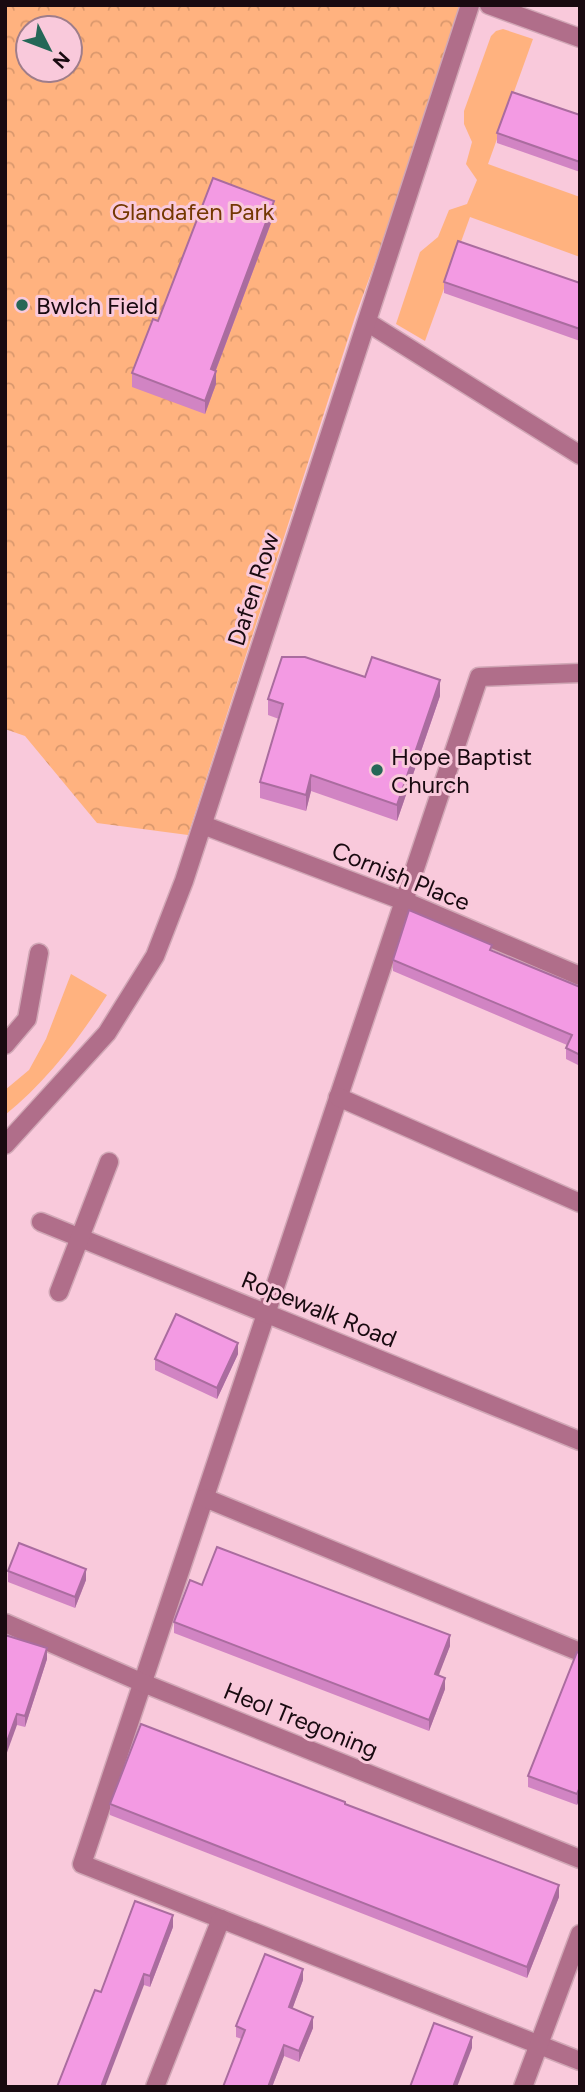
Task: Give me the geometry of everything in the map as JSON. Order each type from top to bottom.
[{"type":"street","name":"Dafen Row","points":[[5,1145],[107,1034],[155,956],[203,825],[470,5]]},
{"type":"street","points":[[489,5],[580,38]]},
{"type":"street","points":[[367,322],[580,455]]},
{"type":"street","points":[[580,673],[479,677],[82,1864],[580,2061]]},
{"type":"street","name":"Cornish Place","points":[[203,825],[404,901],[580,976]]},
{"type":"street","points":[[5,1045],[27,1019],[39,953]]},
{"type":"street","points":[[338,1097],[580,1203]]},
{"type":"street","points":[[59,1292],[109,1162]]},
{"type":"street","name":"Ropewalk Road","points":[[41,1222],[580,1441]]},
{"type":"street","points":[[205,1498],[580,1652]]},
{"type":"street","name":"Heol Tregoning","points":[[5,1623],[142,1683],[580,1858]]},
{"type":"street","points":[[155,2087],[220,1919]]},
{"type":"street","points":[[523,2087],[580,1934]]},
{"type":"green space","name":"Glandafen Park","points":[[5,5],[463,5],[395,208],[355,317],[188,835],[97,823],[25,736],[5,729]]},
{"type":"green space","points":[[503,29],[533,39],[488,164],[580,197],[580,257],[470,217],[425,341],[396,324],[420,252],[438,237],[449,210],[467,204],[477,180],[466,164],[472,142],[464,124],[464,111],[491,36]]},
{"type":"green space","points":[[71,974],[107,995],[61,1059],[34,1089],[5,1115],[5,1090],[29,1070],[46,1039]]},
{"type":"building","points":[[512,92],[580,115],[580,162],[497,133]]},
{"type":"building","points":[[213,178],[274,201],[211,369],[216,371],[205,401],[132,373],[153,319],[158,321]]},
{"type":"building","points":[[458,241],[580,283],[580,329],[444,282]]},
{"type":"building","name":"Hope Baptist Church","points":[[282,657],[305,657],[365,677],[372,657],[440,680],[397,805],[311,775],[306,795],[260,782],[283,704],[268,699]]},
{"type":"building","points":[[409,910],[492,945],[490,950],[580,987],[580,1055],[566,1048],[572,1035],[393,960]]},
{"type":"building","points":[[176,1314],[238,1343],[217,1388],[155,1359]]},
{"type":"building","points":[[19,1543],[86,1569],[75,1597],[8,1571]]},
{"type":"building","points":[[217,1547],[450,1635],[435,1674],[445,1678],[429,1720],[174,1622],[190,1580],[202,1585]]},
{"type":"building","points":[[5,1635],[47,1648],[25,1716],[17,1714],[5,1747]]},
{"type":"building","points":[[577,1652],[580,1653],[580,1787],[577,1794],[528,1776]]},
{"type":"building","points":[[141,1724],[559,1885],[527,1967],[110,1804]]},
{"type":"building","points":[[135,1901],[173,1915],[150,1976],[144,1974],[101,2087],[57,2087],[95,1990],[101,1992]]},
{"type":"building","points":[[265,1954],[303,1969],[289,2007],[313,2017],[299,2051],[284,2045],[268,2087],[223,2087],[245,2030],[236,2026]]},
{"type":"building","points":[[434,2023],[472,2037],[453,2087],[410,2087]]},
{"type":"place","name":"Bwlch Field","points":[[22,305]]},
{"type":"place","name":"Hope Baptist Church","points":[[377,770]]}]
